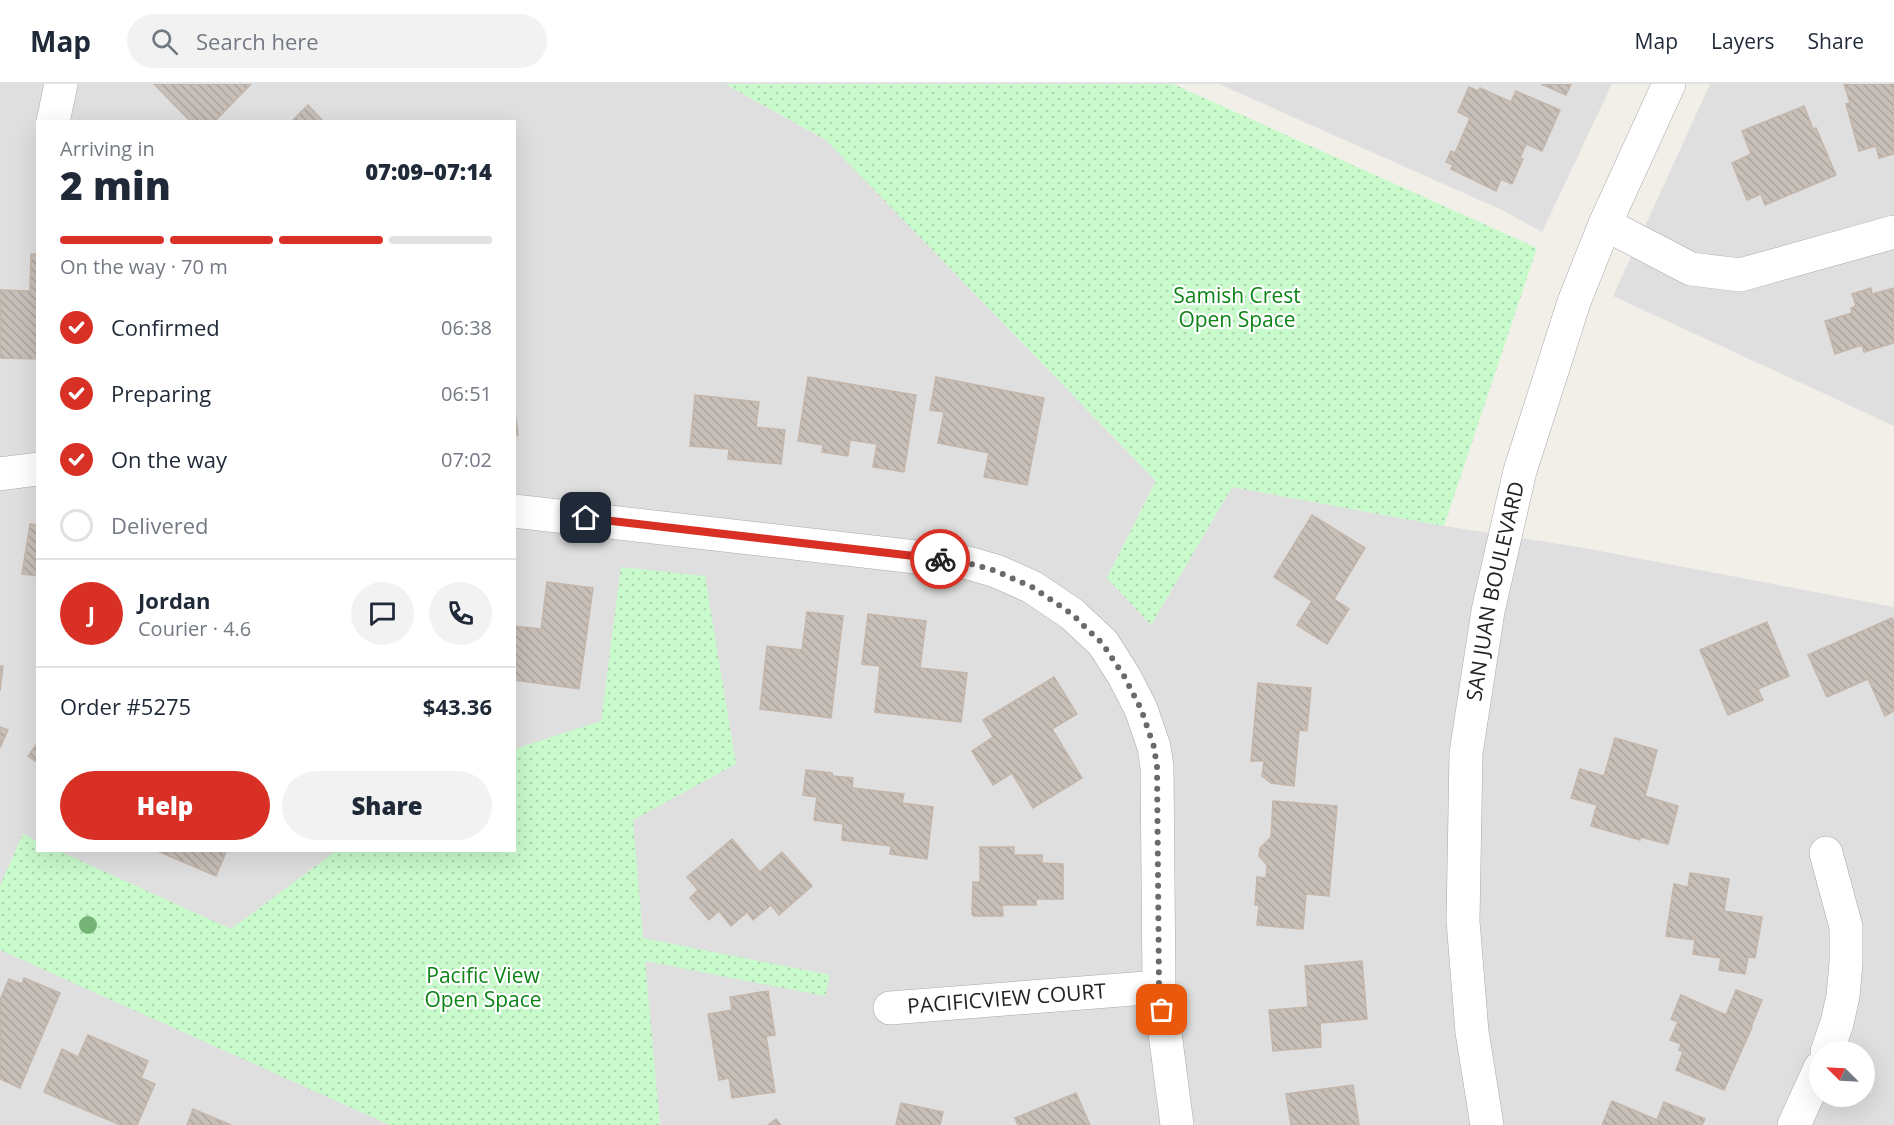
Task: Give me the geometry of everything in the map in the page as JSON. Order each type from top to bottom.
[{"type":"street","points":[[53,120],[61,84]]},
{"type":"street","name":"SAN JUAN BOULEVARD","points":[[1487,1125],[1472,1032],[1464,921],[1466,753],[1488,611],[1520,471],[1574,302],[1605,224],[1669,84]]},
{"type":"street","points":[[1605,224],[1691,269],[1740,275],[1894,232]]},
{"type":"street","points":[[0,474],[36,469]]},
{"type":"street","points":[[516,511],[968,563],[996,571],[1032,587],[1072,614],[1102,643],[1124,676],[1141,709],[1154,747],[1157,767],[1159,987],[1177,1125]]},
{"type":"street","points":[[1826,853],[1846,927],[1843,996],[1831,1041]]},
{"type":"street","name":"PACIFICVIEW COURT","points":[[890,1008],[1159,987]]},
{"type":"street","points":[[1794,1125],[1809,1092]]},
{"type":"shaded area","points":[[0,84],[725,84],[826,140],[1156,481],[1107,578],[1151,625],[1232,487],[1444,526],[1579,547],[1894,607],[1894,1125],[0,1125]]},
{"type":"shaded area","points":[[1219,84],[1612,84],[1542,232],[1502,210]]},
{"type":"shaded area","points":[[1710,84],[1894,84],[1894,426],[1613,296]]},
{"type":"green space","name":"Samish Crest Open Space","points":[[725,84],[1173,84],[1537,248],[1444,526],[1232,487],[1151,625],[1107,578],[1156,481],[826,140]]},
{"type":"green space","name":"Pacific View Open Space","points":[[621,567],[705,576],[736,764],[633,820],[643,938],[830,975],[825,996],[645,961],[660,1125],[390,1125],[0,950],[0,886],[23,834],[36,840],[36,852],[61,852],[231,929],[335,852],[516,852],[516,749],[601,721]]},
{"type":"building","points":[[154,84],[251,84],[216,120],[189,120]]},
{"type":"building","points":[[1541,84],[1571,84],[1566,95]]},
{"type":"building","points":[[1844,84],[1894,84],[1894,154],[1879,158],[1876,146],[1859,151],[1846,104],[1850,103]]},
{"type":"building","points":[[1469,87],[1478,91],[1480,88],[1511,102],[1516,91],[1560,110],[1542,151],[1526,144],[1520,158],[1523,159],[1512,184],[1501,179],[1496,191],[1451,169],[1453,165],[1446,162],[1451,151],[1455,153],[1470,118],[1458,112]]},
{"type":"building","points":[[308,105],[322,120],[293,120]]},
{"type":"building","points":[[1804,106],[1836,175],[1765,205],[1761,194],[1747,200],[1732,163],[1751,154],[1742,131]]},
{"type":"building","points":[[31,254],[36,254],[36,359],[0,358],[0,290],[30,291]]},
{"type":"building","points":[[1871,288],[1872,294],[1894,288],[1894,343],[1864,352],[1862,345],[1835,354],[1825,321],[1852,313],[1851,308],[1856,306],[1852,294]]},
{"type":"building","points":[[808,377],[916,395],[904,472],[873,467],[877,444],[850,440],[848,456],[822,452],[823,445],[798,441]]},
{"type":"building","points":[[936,377],[1044,398],[1027,485],[984,477],[989,453],[938,443],[944,412],[930,410]]},
{"type":"building","points":[[695,395],[759,402],[756,427],[785,430],[781,464],[728,459],[729,449],[690,446]]},
{"type":"building","points":[[1312,515],[1365,548],[1334,599],[1349,609],[1327,644],[1297,625],[1312,601],[1274,577]]},
{"type":"building","points":[[30,524],[36,525],[36,576],[22,574]]},
{"type":"building","points":[[547,582],[593,588],[579,689],[516,680],[516,626],[541,629]]},
{"type":"building","points":[[807,612],[843,616],[831,718],[760,709],[767,646],[802,650]]},
{"type":"building","points":[[868,614],[926,621],[920,668],[967,673],[961,722],[875,712],[880,666],[862,664]]},
{"type":"building","points":[[1892,618],[1894,622],[1894,711],[1885,716],[1868,679],[1827,697],[1808,655]]},
{"type":"building","points":[[1767,622],[1789,676],[1758,689],[1763,700],[1728,715],[1700,650]]},
{"type":"building","points":[[0,666],[3,666],[0,691]]},
{"type":"building","points":[[1054,677],[1077,714],[1052,729],[1082,778],[1033,808],[1012,773],[993,785],[972,751],[993,737],[983,720]]},
{"type":"building","points":[[1258,683],[1311,688],[1307,731],[1299,730],[1294,786],[1271,783],[1262,776],[1264,761],[1251,761]]},
{"type":"building","points":[[0,727],[8,730],[0,748]]},
{"type":"building","points":[[1615,738],[1657,750],[1645,796],[1678,806],[1668,844],[1640,837],[1640,840],[1591,826],[1597,805],[1571,798],[1580,769],[1604,776]]},
{"type":"building","points":[[36,745],[36,762],[28,756]]},
{"type":"building","points":[[806,770],[853,778],[852,788],[904,794],[902,803],[933,807],[927,859],[890,854],[891,846],[842,840],[843,824],[814,820],[817,797],[803,795]]},
{"type":"building","points":[[1273,801],[1337,806],[1329,896],[1306,894],[1303,929],[1257,925],[1259,905],[1255,905],[1257,877],[1266,878],[1267,865],[1259,856],[1260,848],[1271,837]]},
{"type":"building","points":[[732,839],[760,872],[782,852],[812,886],[779,915],[771,905],[753,920],[747,912],[731,926],[719,911],[709,920],[690,898],[698,890],[687,877]]},
{"type":"building","points":[[980,847],[1014,847],[1014,855],[1042,855],[1042,863],[1063,864],[1063,899],[1036,899],[1036,905],[1002,905],[1003,916],[974,916],[972,914],[973,882],[980,882]]},
{"type":"building","points":[[160,852],[226,852],[216,876]]},
{"type":"building","points":[[1690,873],[1729,879],[1724,911],[1762,917],[1755,958],[1748,957],[1745,974],[1719,970],[1721,958],[1693,954],[1695,940],[1666,936],[1674,884],[1688,887]]},
{"type":"building","points":[[1362,961],[1367,1019],[1320,1023],[1321,1047],[1273,1051],[1269,1010],[1308,1007],[1305,966]]},
{"type":"building","points":[[24,978],[60,993],[20,1088],[0,1079],[0,1000],[9,979],[22,984]]},
{"type":"building","points":[[1736,990],[1762,1000],[1724,1090],[1676,1070],[1683,1052],[1679,1050],[1681,1044],[1670,1040],[1678,1022],[1671,1019],[1681,995],[1726,1015]]},
{"type":"building","points":[[768,991],[775,1035],[766,1036],[775,1092],[732,1098],[729,1078],[719,1080],[708,1014],[732,1010],[730,997]]},
{"type":"building","points":[[88,1035],[148,1061],[141,1078],[155,1084],[137,1125],[120,1125],[44,1092],[62,1049],[78,1057]]},
{"type":"building","points":[[1353,1085],[1359,1125],[1291,1125],[1286,1094]]},
{"type":"building","points":[[1076,1093],[1090,1125],[1018,1125],[1015,1118]]},
{"type":"building","points":[[1612,1101],[1657,1120],[1664,1102],[1705,1119],[1702,1125],[1602,1125]]},
{"type":"building","points":[[901,1103],[943,1112],[940,1125],[896,1125]]},
{"type":"building","points":[[193,1109],[231,1125],[187,1125]]},
{"type":"building","points":[[776,1119],[781,1125],[768,1125]]},
{"type":"way so far","points":[[940,559],[968,563],[996,571],[1032,587],[1072,614],[1102,643],[1124,676],[1141,709],[1154,747],[1157,767],[1159,987],[1162,1010]]},
{"type":"route","points":[[586,518],[940,559]]}]
